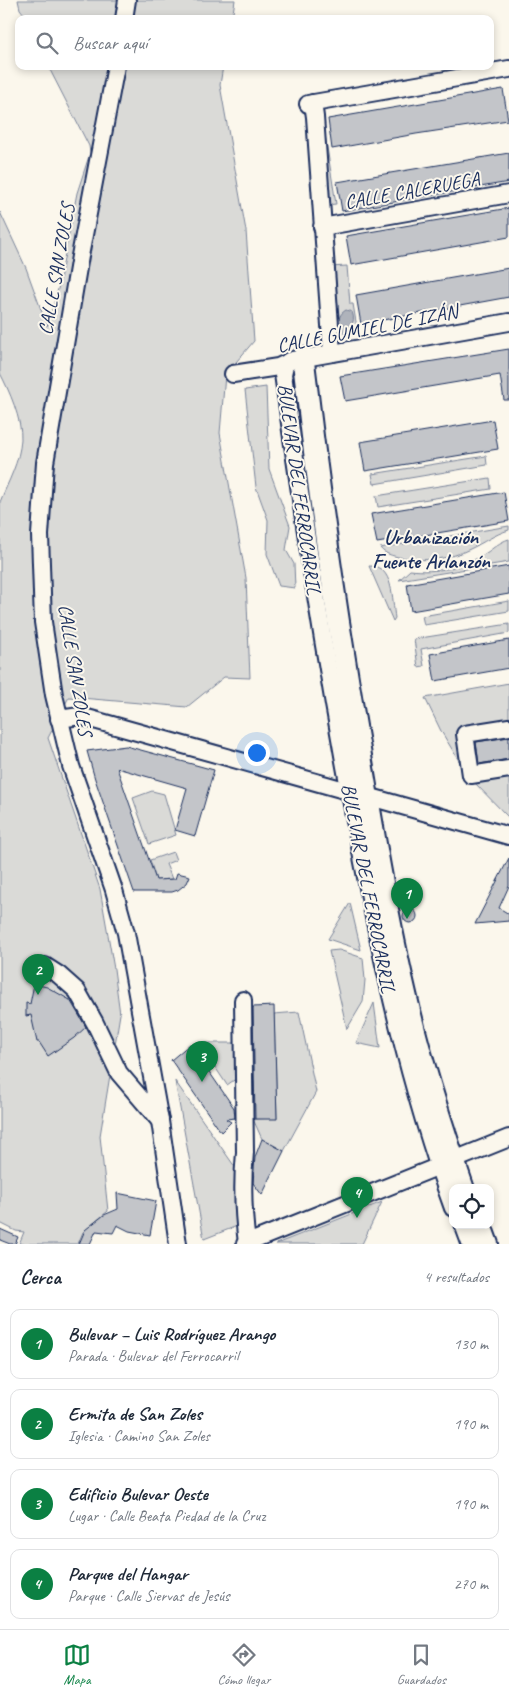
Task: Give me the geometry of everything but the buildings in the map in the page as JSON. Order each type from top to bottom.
[{"type":"main road","name":"BULEVAR DEL FERROCARRIL","points":[[300,359],[324,608],[361,794],[390,968],[404,1030],[423,1097],[449,1162],[461,1184]]},
{"type":"main road","name":"BULEVAR DEL FERROCARRIL","points":[[449,1162],[452,1184]]},
{"type":"main road","points":[[467,1229],[473,1244]]},
{"type":"main road","points":[[477,1229],[483,1244]]},
{"type":"street","points":[[125,15],[127,0]]},
{"type":"street","points":[[332,353],[315,117],[310,104],[509,69]]},
{"type":"street","name":"CALLE SAN ZOLES","points":[[115,70],[80,256],[56,394],[43,484],[40,535],[43,622],[59,720],[71,766],[114,890],[126,933],[180,1242]]},
{"type":"street","name":"CALLE CALERUEGA","points":[[322,227],[509,194]]},
{"type":"street","name":"CALLE GUMIEL DE IZÁN","points":[[233,374],[278,367],[300,359],[509,322]]},
{"type":"street","points":[[59,720],[80,716],[509,836]]},
{"type":"street","points":[[509,727],[465,734],[471,775],[509,769]]},
{"type":"street","points":[[45,966],[59,975],[77,991],[95,1023],[119,1074],[160,1121]]},
{"type":"street","points":[[243,1000],[245,1152],[239,1164],[246,1244],[509,1138]]},
{"type":"street","name":"BULEVAR DEL FERROCARRIL","points":[[449,1162],[467,1184]]},
{"type":"street","name":"BULEVAR DEL FERROCARRIL","points":[[449,1162],[451,1184]]},
{"type":"street","points":[[460,1229],[466,1244]]},
{"type":"street","points":[[485,1229],[490,1244]]},
{"type":"shaded area","points":[[18,0],[235,0],[233,15],[25,15],[20,9]]},
{"type":"shaded area","points":[[50,70],[222,70],[220,85],[246,231],[254,341],[225,375],[220,433],[246,578],[250,678],[224,677],[187,707],[69,697],[48,738],[100,889],[120,1014],[100,1136],[108,1211],[83,1232],[78,1244],[19,1244],[24,1232],[16,1231],[0,1223],[0,502],[16,463],[21,431],[11,396],[0,373],[0,212],[26,268],[47,326],[58,289],[77,193],[90,153],[89,146]]},
{"type":"shaded area","points":[[322,116],[336,204],[326,205]]},
{"type":"shaded area","points":[[347,266],[350,304],[353,304],[358,334],[334,338],[329,267]]},
{"type":"shaded area","points":[[346,310],[352,312],[353,322],[345,334],[341,336],[338,333],[338,323],[341,314]]},
{"type":"shaded area","points":[[266,387],[269,469],[290,526],[286,550],[294,564],[295,588],[279,586],[267,554],[268,520],[256,487],[245,390]]},
{"type":"shaded area","points":[[486,456],[487,465],[374,484],[372,474]]},
{"type":"shaded area","points":[[490,478],[491,489],[378,507],[376,496]]},
{"type":"shaded area","points":[[509,526],[509,530],[470,549],[438,559],[422,560],[398,557],[388,554],[380,548]]},
{"type":"shaded area","points":[[509,539],[509,562],[399,580],[410,570],[430,571],[459,566],[477,558]]},
{"type":"shaded area","points":[[369,566],[377,567],[387,577],[393,602],[395,618],[393,621]]},
{"type":"shaded area","points":[[509,601],[509,611],[424,625],[422,616]]},
{"type":"shaded area","points":[[509,624],[509,633],[421,649],[424,666],[418,667],[414,639]]},
{"type":"shaded area","points":[[509,683],[509,720],[459,728],[467,774],[441,731],[425,698]]},
{"type":"shaded area","points":[[509,773],[509,818],[471,779]]},
{"type":"shaded area","points":[[152,791],[164,794],[176,835],[149,844],[133,798]]},
{"type":"shaded area","points":[[173,852],[176,860],[166,864],[172,879],[156,880],[150,860]]},
{"type":"shaded area","points":[[350,903],[361,950],[328,939]]},
{"type":"shaded area","points":[[339,950],[363,958],[365,980],[363,1002],[347,1029],[329,951]]},
{"type":"shaded area","points":[[374,1003],[380,1048],[356,1043]]},
{"type":"shaded area","points":[[299,1012],[316,1092],[284,1151],[262,1139],[253,1119],[277,1118],[274,1014]]},
{"type":"shaded area","points":[[199,1043],[237,1043],[237,1078],[227,1085]]},
{"type":"shaded area","points":[[175,1081],[235,1167],[237,1226],[204,1239]]},
{"type":"shaded area","points":[[382,1202],[362,1244],[276,1244]]},
{"type":"place","name":"Bulevar – Luis Rodríguez Arango","points":[[407,919]]},
{"type":"place","name":"Ermita de San Zoles","points":[[38,995]]},
{"type":"place","name":"Edificio Bulevar Oeste","points":[[202,1082]]},
{"type":"place","name":"Parque del Hangar","points":[[357,1218]]},
{"type":"district","name":"Urbanización Fuente Arlanzón","points":[[431,549]]}]
